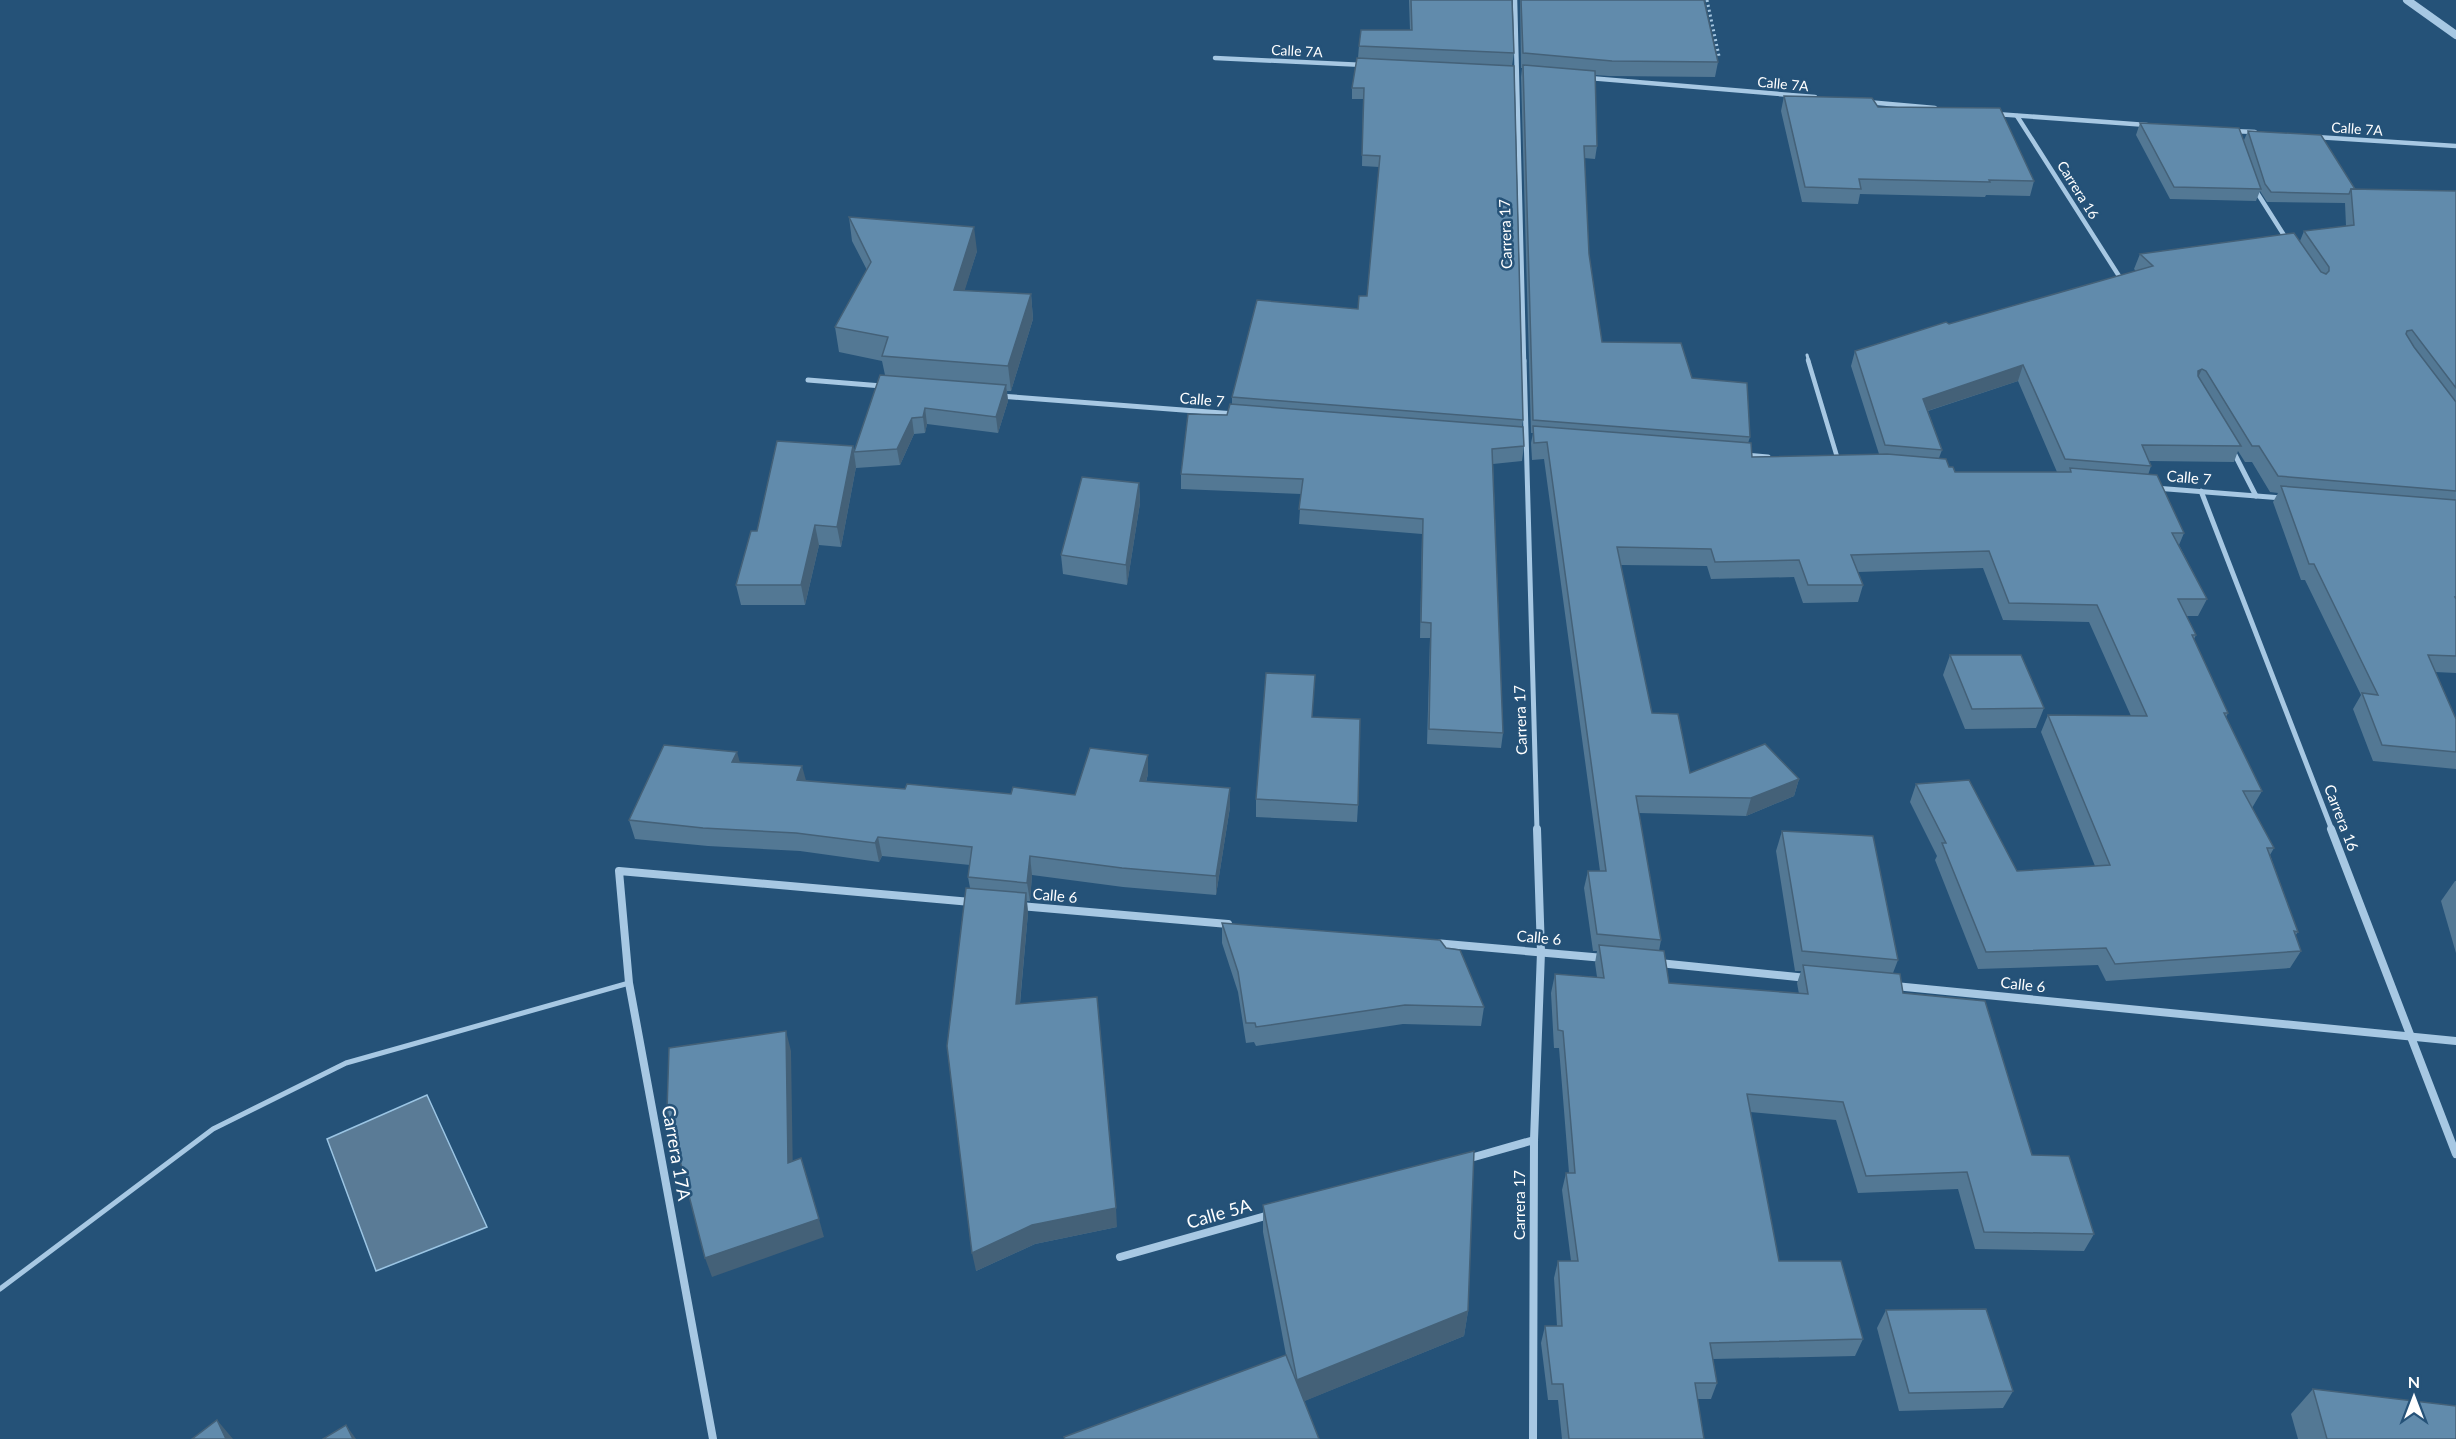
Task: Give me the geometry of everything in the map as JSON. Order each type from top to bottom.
[{"type":"street","name":"Carrera 17","points":[[1515,0],[1515,72],[1541,952],[1534,1140],[1533,1439]]},
{"type":"street","points":[[2407,0],[2456,35]]},
{"type":"street","name":"Calle 7A","points":[[1215,58],[1376,66]]},
{"type":"street","points":[[1515,72],[1526,73]]},
{"type":"street","name":"Calle 7A","points":[[1585,78],[1818,98]]},
{"type":"street","points":[[1864,102],[1946,110]]},
{"type":"street","points":[[1993,114],[2155,126]]},
{"type":"street","name":"Carrera 16","points":[[2017,116],[2119,276]]},
{"type":"street","points":[[2224,130],[2259,133]]},
{"type":"street","points":[[2236,131],[2239,141]]},
{"type":"street","name":"Calle 7A","points":[[2305,136],[2456,146]]},
{"type":"street","points":[[2255,187],[2257,195],[2294,249]]},
{"type":"street","points":[[808,380],[891,387]]},
{"type":"street","name":"Calle 7","points":[[996,395],[1244,415]]},
{"type":"street","points":[[1515,437],[1538,439]]},
{"type":"street","points":[[2229,444],[2256,496]]},
{"type":"street","points":[[1734,454],[1781,458]]},
{"type":"street","points":[[1827,462],[1850,464]]},
{"type":"street","name":"Calle 7","points":[[2143,487],[2292,499]]},
{"type":"street","name":"Carrera 16","points":[[2201,491],[2456,1154]]},
{"type":"street","name":"Carrera 17A","points":[[713,1439],[630,983],[619,871],[985,903]]},
{"type":"street","name":"Calle 6","points":[[1009,905],[1234,925]]},
{"type":"street","name":"Calle 6","points":[[1423,942],[1613,959]]},
{"type":"street","points":[[1648,962],[1815,979]]},
{"type":"street","name":"Calle 6","points":[[1887,986],[2456,1041]]},
{"type":"street","points":[[1453,1163],[1534,1140]]},
{"type":"street","name":"Calle 5A","points":[[1120,1257],[1281,1212]]},
{"type":"lane","points":[[1808,355],[1839,463]]},
{"type":"lane","points":[[0,1289],[213,1129],[346,1063],[630,983]]},
{"type":"path","points":[[1707,0],[1724,89]]},
{"type":"water","points":[[427,1095],[487,1227],[376,1271],[327,1139]]},
{"type":"building","points":[[1411,0],[1512,0],[1514,53],[1359,46],[1361,30],[1412,30]]},
{"type":"building","points":[[1521,0],[1704,0],[1718,62],[1612,61],[1523,53]]},
{"type":"building","points":[[1357,58],[1514,66],[1523,420],[1232,397],[1257,300],[1358,309],[1359,296],[1367,296],[1380,156],[1362,155],[1364,88],[1352,88]]},
{"type":"building","points":[[1523,65],[1595,71],[1597,146],[1584,146],[1589,254],[1602,342],[1681,343],[1692,378],[1747,383],[1750,437],[1533,420]]},
{"type":"building","points":[[1784,96],[1872,98],[1878,107],[2000,108],[2034,181],[1859,179],[1861,189],[1805,187]]},
{"type":"building","points":[[2140,123],[2239,128],[2261,189],[2174,187]]},
{"type":"building","points":[[2248,131],[2321,135],[2355,189],[2351,189],[2349,194],[2271,192],[2265,184]]},
{"type":"building","points":[[2351,189],[2456,191],[2456,388],[2412,330],[2407,331],[2406,334],[2456,402],[2456,491],[2278,476],[2259,446],[2252,446],[2206,371],[2202,369],[2198,371],[2198,376],[2241,446],[2142,445],[2151,466],[2065,459],[2023,365],[1923,399],[1942,450],[1885,445],[1855,351],[1946,322],[1949,324],[2153,266],[2140,254],[2294,233],[2321,272],[2326,274],[2329,267],[2304,231],[2354,225]]},
{"type":"building","points":[[849,217],[974,227],[954,290],[1031,294],[1008,366],[882,356],[888,337],[835,327],[871,262]]},
{"type":"building","points":[[880,375],[1006,385],[996,417],[925,408],[923,417],[912,418],[897,449],[854,452]]},
{"type":"building","points":[[1230,404],[1523,427],[1524,446],[1492,449],[1503,733],[1429,729],[1431,623],[1421,622],[1423,519],[1299,509],[1303,479],[1181,474],[1188,414],[1227,415]]},
{"type":"building","points":[[1533,426],[1751,443],[1752,457],[1887,454],[1946,459],[1949,467],[1953,467],[1955,472],[2071,472],[2070,468],[2157,475],[2184,533],[2172,533],[2207,599],[2178,599],[2196,635],[2192,635],[2228,713],[2224,713],[2262,791],[2243,791],[2274,848],[2267,848],[2298,932],[2294,931],[2301,951],[2115,964],[2106,948],[1986,952],[1942,843],[1946,843],[1916,784],[1969,780],[2017,871],[2110,865],[2048,715],[2147,716],[2097,605],[2009,603],[1989,551],[1851,555],[1863,585],[1808,585],[1799,560],[1715,562],[1711,549],[1617,547],[1652,713],[1678,714],[1690,773],[1765,744],[1799,779],[1751,798],[1636,796],[1661,940],[1597,934],[1588,871],[1606,871],[1547,442],[1534,443]]},
{"type":"building","points":[[777,441],[853,446],[837,527],[815,525],[801,585],[736,585],[751,531],[757,531]]},
{"type":"building","points":[[1082,477],[1139,483],[1126,565],[1061,555]]},
{"type":"building","points":[[2281,486],[2456,500],[2456,656],[2428,655],[2456,719],[2456,752],[2382,745],[2362,693],[2378,695],[2314,564],[2309,564]]},
{"type":"building","points":[[1950,655],[2021,655],[2044,708],[1972,709]]},
{"type":"building","points":[[1266,673],[1315,675],[1312,717],[1360,719],[1358,805],[1256,799]]},
{"type":"building","points":[[664,745],[737,752],[732,762],[802,766],[797,780],[905,789],[907,784],[1011,794],[1013,787],[1075,795],[1090,748],[1148,755],[1140,781],[1230,788],[1216,876],[1122,868],[1030,856],[1027,883],[968,877],[972,847],[878,837],[875,843],[796,833],[703,828],[629,820]]},
{"type":"building","points":[[1782,831],[1873,836],[1898,960],[1802,951]]},
{"type":"building","points":[[966,888],[1026,893],[1016,1004],[1097,997],[1116,1208],[1032,1225],[972,1253],[947,1046]]},
{"type":"building","points":[[1222,923],[1440,940],[1446,948],[1460,950],[1484,1007],[1405,1005],[1256,1027],[1255,1023],[1246,1023],[1238,972]]},
{"type":"building","points":[[1599,945],[1664,951],[1669,983],[1808,994],[1803,965],[1900,974],[1903,993],[1985,1001],[2032,1155],[2069,1156],[2094,1234],[1984,1232],[1967,1172],[1866,1176],[1843,1102],[1747,1094],[1779,1261],[1841,1261],[1863,1339],[1710,1343],[1717,1383],[1695,1383],[1704,1439],[1569,1439],[1563,1384],[1552,1384],[1545,1326],[1562,1326],[1558,1261],[1578,1261],[1566,1173],[1575,1173],[1563,1031],[1558,1030],[1555,974],[1604,978]]},
{"type":"building","points":[[786,1031],[788,1163],[801,1158],[819,1219],[705,1258],[667,1110],[669,1048]]},
{"type":"building","points":[[1474,1151],[1468,1311],[1297,1380],[1263,1205]]},
{"type":"building","points":[[1986,1309],[2013,1391],[1909,1393],[1886,1310]]},
{"type":"building","points":[[1286,1355],[1319,1439],[1065,1439],[1064,1437]]},
{"type":"building","points":[[2313,1389],[2456,1406],[2456,1439],[2327,1439]]},
{"type":"building","points":[[217,1420],[226,1439],[192,1439]]},
{"type":"building","points":[[346,1425],[353,1439],[323,1439]]}]
